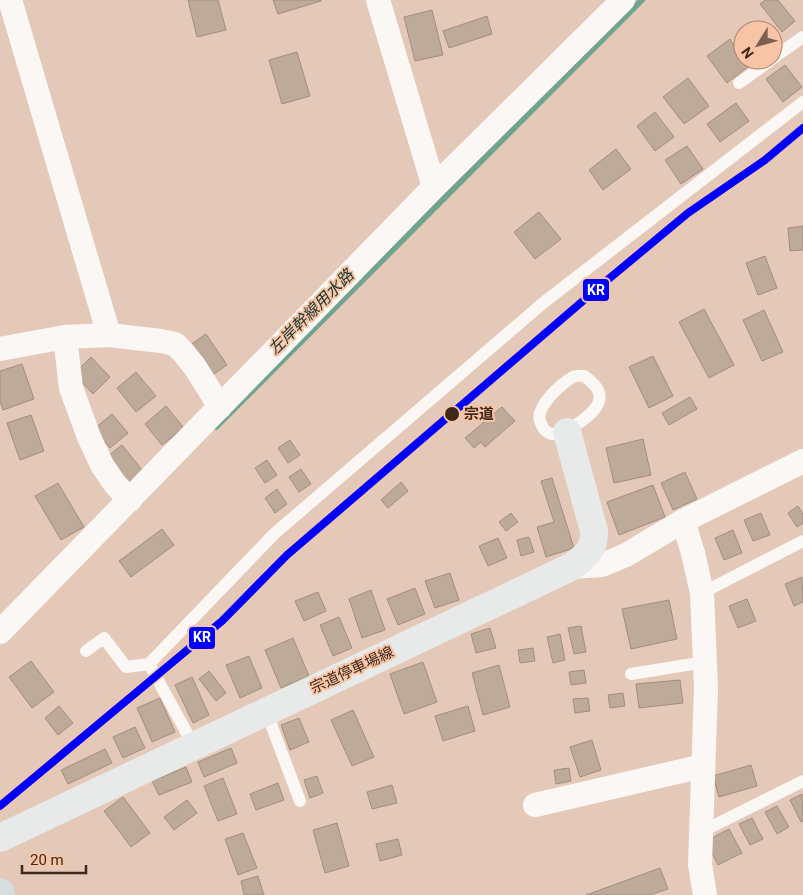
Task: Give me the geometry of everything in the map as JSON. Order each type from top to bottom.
[{"type":"main road","name":"宗道停車場線","points":[[0,838],[570,567],[591,550],[594,531],[567,432]]},
{"type":"street","points":[[10,0],[109,335]]},
{"type":"street","points":[[378,0],[434,187]]},
{"type":"street","points":[[0,632],[434,187],[623,0]]},
{"type":"street","points":[[0,349],[64,337],[109,335],[161,340],[175,344],[183,352],[195,367],[220,407]]},
{"type":"street","points":[[64,337],[71,388],[89,437],[102,465],[115,484],[130,500]]},
{"type":"street","points":[[570,567],[602,565],[803,461]]},
{"type":"street","points":[[684,521],[702,593],[706,688],[700,865],[705,895]]},
{"type":"street","points":[[534,805],[703,766]]},
{"type":"lane","points":[[783,51],[803,37]]},
{"type":"lane","points":[[739,82],[756,70]]},
{"type":"lane","points":[[86,651],[104,638],[126,667],[149,664],[274,534],[356,463],[544,303],[803,102]]},
{"type":"lane","points":[[584,376],[598,389],[601,399],[597,408],[567,432],[552,434],[547,431],[539,419],[540,412],[549,397],[559,388],[574,377],[584,376]]},
{"type":"lane","points":[[702,593],[803,541]]},
{"type":"lane","points":[[631,674],[705,662]]},
{"type":"lane","points":[[149,664],[194,746]]},
{"type":"lane","points":[[266,711],[300,801]]},
{"type":"lane","points":[[701,832],[803,781]]},
{"type":"building","points":[[188,0],[218,0],[226,30],[197,37]]},
{"type":"building","points":[[273,0],[321,0],[321,1],[278,14]]},
{"type":"building","points":[[765,0],[778,0],[795,21],[783,31],[783,20],[773,20],[760,4]]},
{"type":"building","points":[[432,10],[443,55],[415,61],[404,17]]},
{"type":"building","points":[[487,16],[492,34],[449,48],[443,31]]},
{"type":"building","points":[[730,39],[733,44],[733,70],[744,70],[727,83],[707,56]]},
{"type":"building","points":[[297,52],[310,96],[282,104],[269,60]]},
{"type":"building","points":[[785,65],[802,87],[783,102],[766,79],[778,70],[783,70]]},
{"type":"building","points":[[688,78],[709,106],[684,124],[663,97]]},
{"type":"building","points":[[736,103],[749,121],[720,142],[707,124]]},
{"type":"building","points":[[655,112],[674,137],[655,151],[637,126]]},
{"type":"building","points":[[687,146],[703,169],[681,184],[665,160]]},
{"type":"building","points":[[616,149],[631,169],[603,190],[589,170]]},
{"type":"building","points":[[539,212],[561,239],[535,259],[514,232]]},
{"type":"building","points":[[803,226],[803,250],[790,251],[788,228]]},
{"type":"building","points":[[765,256],[777,288],[758,295],[746,263]]},
{"type":"building","points":[[704,309],[734,365],[709,378],[679,322]]},
{"type":"building","points":[[764,310],[783,352],[762,361],[743,320]]},
{"type":"building","points":[[206,334],[227,365],[208,378],[187,347]]},
{"type":"building","points":[[653,356],[673,396],[649,408],[629,367]]},
{"type":"building","points":[[91,357],[110,377],[93,394],[74,374]]},
{"type":"building","points":[[22,364],[34,399],[3,410],[0,401],[0,371]]},
{"type":"building","points":[[136,372],[156,396],[136,412],[117,388]]},
{"type":"building","points":[[690,397],[697,409],[669,425],[662,413]]},
{"type":"building","points":[[166,406],[184,428],[162,445],[145,424]]},
{"type":"building","points":[[502,407],[515,421],[485,447],[481,442],[474,448],[465,438]]},
{"type":"building","points":[[112,414],[128,433],[110,448],[94,429]]},
{"type":"building","points":[[31,415],[44,451],[20,460],[7,423]]},
{"type":"building","points":[[643,439],[651,475],[614,483],[606,448]]},
{"type":"building","points":[[290,440],[300,455],[288,463],[278,448]]},
{"type":"building","points":[[122,445],[143,471],[128,483],[107,457]]},
{"type":"building","points":[[267,460],[277,475],[265,483],[255,468]]},
{"type":"building","points":[[301,469],[311,484],[299,492],[289,477]]},
{"type":"building","points":[[685,472],[697,499],[673,510],[661,483]]},
{"type":"building","points":[[552,478],[574,548],[546,557],[537,527],[554,522],[541,481]]},
{"type":"building","points":[[401,482],[408,491],[388,508],[381,500]]},
{"type":"building","points":[[58,483],[84,527],[61,540],[35,496]]},
{"type":"building","points":[[653,485],[665,517],[619,535],[607,502]]},
{"type":"building","points":[[277,489],[287,504],[275,513],[265,498]]},
{"type":"building","points":[[798,506],[803,514],[803,523],[797,527],[788,513]]},
{"type":"building","points":[[511,513],[518,522],[506,531],[499,522]]},
{"type":"building","points":[[761,513],[770,535],[753,541],[744,520]]},
{"type":"building","points":[[162,529],[174,545],[131,577],[119,561]]},
{"type":"building","points":[[733,530],[742,553],[724,560],[715,538]]},
{"type":"building","points":[[529,537],[534,552],[521,556],[517,540]]},
{"type":"building","points":[[498,538],[507,558],[488,566],[479,546]]},
{"type":"building","points":[[450,573],[459,600],[435,608],[425,581]]},
{"type":"building","points":[[802,577],[803,602],[794,606],[785,584]]},
{"type":"building","points":[[415,588],[425,614],[398,625],[387,599]]},
{"type":"building","points":[[371,590],[385,630],[362,638],[349,599]]},
{"type":"building","points":[[318,592],[326,611],[304,621],[295,601]]},
{"type":"building","points":[[747,599],[756,621],[738,628],[729,606]]},
{"type":"building","points":[[669,600],[677,639],[631,649],[622,609]]},
{"type":"building","points":[[339,617],[352,648],[333,656],[320,625]]},
{"type":"building","points":[[581,626],[586,652],[574,654],[568,628]]},
{"type":"building","points":[[490,628],[496,648],[476,653],[471,634]]},
{"type":"building","points":[[560,634],[565,660],[553,663],[547,637]]},
{"type":"building","points":[[293,638],[309,676],[281,688],[265,650]]},
{"type":"building","points":[[533,648],[535,661],[520,663],[518,650]]},
{"type":"building","points":[[249,656],[262,688],[240,698],[226,665]]},
{"type":"building","points":[[31,661],[54,692],[32,708],[9,677]]},
{"type":"building","points":[[423,662],[437,702],[404,714],[390,674]]},
{"type":"building","points":[[499,665],[510,707],[483,715],[472,673]]},
{"type":"building","points":[[584,670],[586,683],[571,685],[569,672]]},
{"type":"building","points":[[209,671],[226,693],[216,701],[199,679]]},
{"type":"building","points":[[192,677],[209,715],[193,723],[175,685]]},
{"type":"building","points":[[680,680],[683,703],[639,708],[636,684]]},
{"type":"building","points":[[623,693],[625,706],[610,708],[608,695]]},
{"type":"building","points":[[160,698],[175,732],[152,742],[137,708]]},
{"type":"building","points":[[588,698],[590,711],[575,713],[573,699]]},
{"type":"building","points":[[59,706],[73,723],[58,735],[45,718]]},
{"type":"building","points":[[468,706],[475,731],[443,741],[435,716]]},
{"type":"building","points":[[353,710],[374,757],[352,766],[331,720]]},
{"type":"building","points":[[299,718],[309,742],[290,750],[281,725]]},
{"type":"building","points":[[135,727],[145,748],[123,758],[113,737]]},
{"type":"building","points":[[592,740],[601,770],[580,777],[570,747]]},
{"type":"building","points":[[231,748],[237,763],[204,777],[198,762]]},
{"type":"building","points":[[105,749],[112,763],[68,784],[61,770]]},
{"type":"building","points":[[751,765],[757,786],[719,797],[713,776]]},
{"type":"building","points":[[186,767],[192,782],[159,795],[152,781]]},
{"type":"building","points":[[569,768],[571,781],[556,784],[554,770]]},
{"type":"building","points":[[317,776],[323,793],[310,798],[304,780]]},
{"type":"building","points":[[223,778],[237,814],[218,821],[204,786]]},
{"type":"building","points":[[278,783],[284,800],[256,810],[250,794]]},
{"type":"building","points":[[392,785],[397,803],[372,809],[367,792]]},
{"type":"building","points":[[802,794],[803,821],[801,822],[790,800]]},
{"type":"building","points":[[123,797],[150,833],[131,847],[104,811]]},
{"type":"building","points":[[187,800],[197,813],[174,830],[164,817]]},
{"type":"building","points":[[777,806],[789,827],[777,834],[765,812]]},
{"type":"building","points":[[752,818],[763,839],[750,845],[739,824]]},
{"type":"building","points":[[337,823],[349,866],[325,873],[313,830]]},
{"type":"building","points":[[729,829],[742,853],[718,865],[706,841]]},
{"type":"building","points":[[243,833],[257,868],[238,875],[225,839]]},
{"type":"building","points":[[398,839],[402,855],[380,861],[376,844]]},
{"type":"building","points":[[660,868],[668,889],[650,895],[586,895]]},
{"type":"building","points":[[258,876],[264,895],[244,895],[241,881]]},
{"type":"waterway","name":"左岸幹線用水路","points":[[216,427],[642,0]]},
{"type":"transit line","name":"KR","points":[[0,806],[222,621],[287,555],[605,282],[688,213],[765,160],[803,128]]},
{"type":"place","name":"宗道","points":[[452,414]]}]
